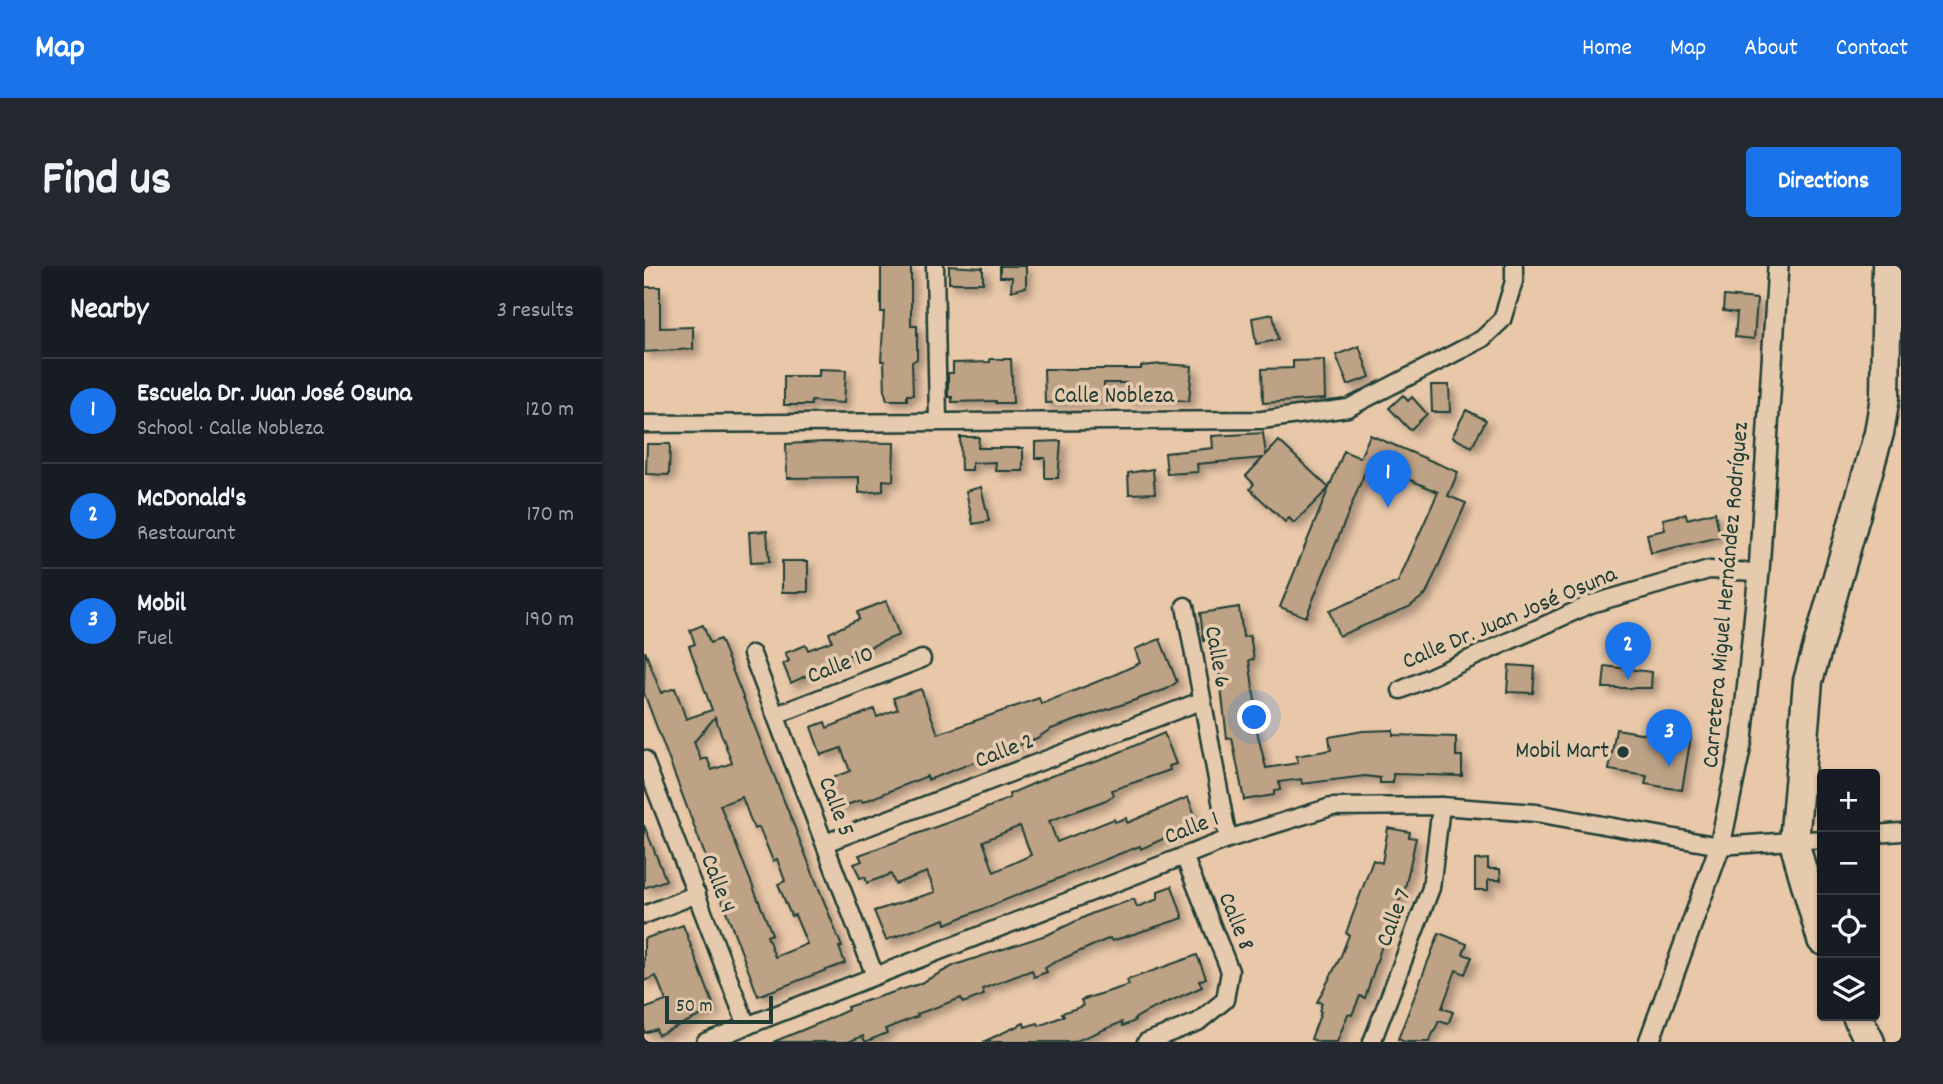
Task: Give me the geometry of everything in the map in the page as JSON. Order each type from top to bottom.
[{"type":"highway","points":[[1817,922],[1794,842],[1808,681],[1879,433],[1885,397],[1887,266]]},
{"type":"highway","points":[[1860,1021],[1870,1042]]},
{"type":"street","points":[[935,266],[938,420]]},
{"type":"street","name":"Calle Nobleza","points":[[644,424],[1262,420],[1348,408],[1482,339],[1502,320],[1514,281],[1514,266]]},
{"type":"street","name":"Carretera Miguel Hernández Rodríguez","points":[[1649,1042],[1720,846],[1742,740],[1759,572],[1778,266]]},
{"type":"street","name":"Calle Dr. Juan José Osuna","points":[[1401,690],[1591,604],[1709,570],[1759,572]]},
{"type":"street","name":"Calle 6","points":[[1185,606],[1228,839]]},
{"type":"street","name":"Calle 5","points":[[752,654],[875,976]]},
{"type":"street","name":"Calle 10","points":[[776,715],[922,659]]},
{"type":"street","name":"Calle 2","points":[[825,843],[1201,701]]},
{"type":"street","name":"Calle 4","points":[[645,763],[747,1026]]},
{"type":"street","name":"Calle 1","points":[[705,1042],[1228,839],[1331,807],[1441,806],[1536,813],[1720,846],[1817,840]]},
{"type":"street","name":"Calle 7","points":[[1372,1042],[1431,888],[1441,806]]},
{"type":"street","points":[[1880,834],[1900,832]]},
{"type":"street","name":"Calle 8","points":[[1146,1042],[1198,1021],[1225,1000],[1230,971],[1184,856]]},
{"type":"street","points":[[644,915],[696,894]]},
{"type":"building","points":[[881,266],[911,266],[911,326],[917,326],[917,359],[912,362],[913,395],[907,395],[907,400],[887,400],[885,393],[884,361],[881,361],[884,312],[881,312]]},
{"type":"building","points":[[949,266],[983,268],[983,283],[949,283]]},
{"type":"building","points":[[1000,266],[1026,266],[1026,287],[1011,291],[1012,277],[1000,277]]},
{"type":"building","points":[[644,287],[660,287],[660,328],[693,327],[693,349],[644,352]]},
{"type":"building","points":[[1724,296],[1757,299],[1754,339],[1735,337],[1737,313],[1723,311]]},
{"type":"building","points":[[1273,314],[1278,340],[1256,344],[1252,318]]},
{"type":"building","points":[[1359,346],[1370,377],[1348,385],[1336,355]]},
{"type":"building","points":[[990,359],[1011,359],[1013,403],[952,402],[952,397],[948,397],[948,373],[953,373],[953,363],[990,362]]},
{"type":"building","points":[[1324,360],[1325,399],[1263,403],[1262,369],[1293,368],[1293,361]]},
{"type":"building","points":[[1141,366],[1192,366],[1189,401],[1149,398],[1127,400],[1127,383],[1104,383],[1104,401],[1045,403],[1044,369],[1141,369]]},
{"type":"building","points":[[819,369],[846,370],[844,403],[811,401],[811,405],[784,405],[784,376],[819,376]]},
{"type":"building","points":[[1431,385],[1449,385],[1450,412],[1432,412]]},
{"type":"building","points":[[1403,395],[1408,401],[1412,397],[1427,414],[1410,430],[1389,408]]},
{"type":"building","points":[[1466,410],[1486,420],[1472,447],[1452,437]]},
{"type":"building","points":[[1263,433],[1266,455],[1279,441],[1329,488],[1294,523],[1289,518],[1285,522],[1250,489],[1254,484],[1246,476],[1263,458],[1197,464],[1198,472],[1167,474],[1165,453],[1213,448],[1212,436]]},
{"type":"building","points":[[1370,435],[1458,472],[1448,496],[1466,503],[1426,594],[1409,607],[1339,636],[1329,611],[1398,582],[1438,492],[1369,462],[1306,617],[1280,607],[1344,451],[1360,458]]},
{"type":"building","points":[[960,437],[979,437],[978,448],[1023,448],[1023,471],[995,471],[996,462],[972,463],[972,470],[961,470]]},
{"type":"building","points":[[1061,441],[1058,478],[1045,478],[1045,458],[1035,458],[1035,442]]},
{"type":"building","points":[[894,443],[893,481],[883,480],[883,491],[859,493],[859,477],[787,478],[786,444]]},
{"type":"building","points":[[647,444],[670,444],[669,475],[646,474]]},
{"type":"building","points":[[1153,469],[1155,493],[1129,494],[1128,473]]},
{"type":"building","points":[[981,487],[989,521],[973,524],[966,491]]},
{"type":"building","points":[[1715,512],[1720,537],[1651,553],[1647,534],[1665,530],[1663,519],[1686,514],[1687,519]]},
{"type":"building","points":[[767,531],[769,562],[751,563],[749,532]]},
{"type":"building","points":[[782,561],[808,561],[808,592],[782,592]]},
{"type":"building","points":[[886,601],[899,635],[791,683],[783,664],[789,661],[785,653],[806,645],[808,650],[832,641],[829,633],[859,619],[857,612]]},
{"type":"building","points":[[1239,607],[1243,637],[1250,636],[1254,659],[1249,660],[1257,715],[1253,715],[1266,768],[1298,763],[1296,756],[1331,750],[1329,737],[1363,731],[1393,730],[1393,735],[1456,737],[1456,756],[1462,756],[1462,776],[1393,774],[1393,783],[1380,783],[1380,778],[1365,776],[1302,784],[1301,779],[1279,782],[1280,790],[1274,791],[1274,795],[1244,800],[1232,738],[1227,739],[1219,670],[1215,670],[1210,640],[1204,641],[1200,613]]},
{"type":"building","points":[[703,625],[710,643],[720,639],[842,947],[839,947],[845,963],[758,996],[644,693],[645,651],[661,693],[675,688],[686,719],[712,710],[689,646],[695,644],[690,630]],"holes":[[[715,717],[732,763],[712,770],[707,758],[701,760],[694,742]],[[742,797],[754,829],[759,827],[773,861],[777,859],[785,881],[778,884],[791,916],[795,915],[807,944],[775,957],[767,936],[772,934],[720,805]]]},
{"type":"building","points":[[1160,639],[1177,682],[1167,689],[1051,729],[1037,738],[928,780],[927,776],[863,802],[861,800],[838,808],[837,804],[834,805],[824,781],[850,771],[841,748],[821,755],[811,727],[825,722],[827,728],[874,709],[877,717],[898,709],[893,698],[921,689],[938,734],[1039,698],[1041,704],[1114,675],[1140,663],[1135,649]]},
{"type":"building","points":[[1509,665],[1535,667],[1533,693],[1507,692]]},
{"type":"building","points":[[1605,666],[1652,672],[1651,688],[1603,688]]},
{"type":"building","points":[[1616,729],[1653,735],[1654,730],[1691,736],[1682,790],[1645,784],[1647,776],[1609,770]]},
{"type":"building","points":[[1164,733],[1176,764],[1169,766],[1170,770],[1112,790],[1114,795],[1106,800],[1049,821],[1057,842],[1114,819],[1115,822],[1126,818],[1127,823],[1188,797],[1198,823],[1141,849],[1140,846],[1119,854],[946,924],[945,919],[886,940],[874,911],[935,892],[927,872],[895,884],[891,874],[867,883],[865,877],[860,878],[854,864],[862,861],[859,855],[982,810],[1010,798],[1009,794],[1051,776],[1101,760]],"holes":[[[1020,826],[1031,855],[994,872],[983,841]]]},
{"type":"building","points":[[644,825],[666,880],[644,888]]},
{"type":"building","points":[[1388,828],[1410,832],[1409,837],[1416,838],[1405,888],[1390,920],[1365,998],[1360,996],[1352,1015],[1348,1014],[1337,1042],[1319,1042],[1311,1039],[1321,1012],[1322,1003],[1317,1002],[1340,958],[1349,935],[1346,933],[1373,860],[1382,863]]},
{"type":"building","points":[[1488,859],[1488,869],[1500,869],[1501,880],[1488,880],[1488,890],[1475,890],[1475,860]]},
{"type":"building","points":[[1172,886],[1183,918],[1112,941],[1110,938],[1053,963],[1045,968],[1047,972],[1034,977],[1032,970],[982,989],[984,995],[963,1003],[961,998],[917,1014],[918,1016],[885,1029],[887,1033],[865,1042],[863,1036],[848,1042],[773,1042],[848,1010],[847,1007],[919,984],[955,965],[1049,934],[1093,913],[1134,899],[1137,907],[1158,899],[1158,891]]},
{"type":"building","points":[[683,925],[715,1009],[658,1035],[656,1029],[644,1033],[644,1009],[666,1001],[656,976],[644,981],[644,939]]},
{"type":"building","points":[[1439,933],[1467,944],[1463,954],[1472,957],[1465,974],[1456,970],[1442,1008],[1453,1012],[1448,1024],[1439,1021],[1429,1042],[1405,1042],[1398,1039]]},
{"type":"building","points":[[1197,955],[1206,978],[1199,981],[1202,987],[1148,1011],[1123,1026],[1122,1022],[1074,1042],[983,1042],[1024,1023],[1025,1027],[1038,1023],[1039,1026],[1064,1016],[1062,1013],[1083,1006],[1081,1000],[1129,985],[1127,980]]},
{"type":"place","name":"Escuela Dr. Juan José Osuna","points":[[1388,508]]},
{"type":"place","name":"McDonald's","points":[[1628,680]]},
{"type":"place","name":"Mobil Mart","points":[[1623,752]]},
{"type":"place","name":"Mobil","points":[[1669,767]]}]
